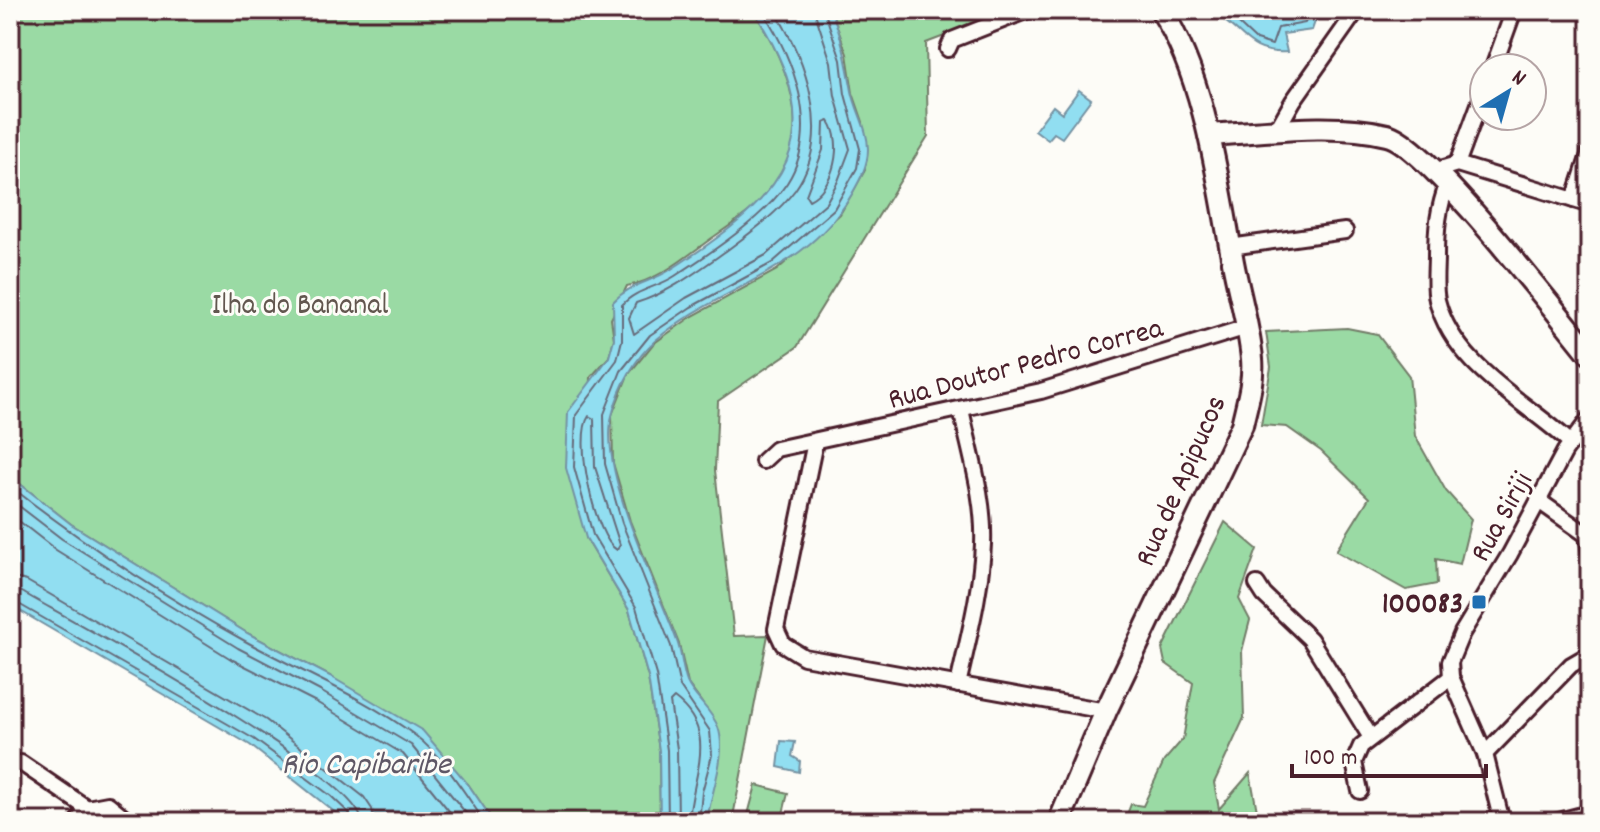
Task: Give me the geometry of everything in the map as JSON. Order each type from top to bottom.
[{"type":"main road","name":"Rua de Apipucos","points":[[1059,822],[1106,711],[1242,425],[1251,388],[1252,359],[1247,327],[1209,135],[1188,72],[1161,10]]},
{"type":"main road","points":[[1209,135],[1276,131],[1388,135],[1416,153],[1441,177],[1590,354]]},
{"type":"street","points":[[948,49],[952,40],[1028,10]]},
{"type":"street","points":[[1276,131],[1293,101],[1357,10]]},
{"type":"street","points":[[1499,52],[1514,10]]},
{"type":"street","points":[[1469,132],[1457,164],[1441,177],[1436,236],[1437,299],[1447,322],[1478,367],[1571,443]]},
{"type":"street","points":[[1574,200],[1590,152]]},
{"type":"street","points":[[1457,164],[1590,205]]},
{"type":"street","points":[[1230,247],[1345,231]]},
{"type":"street","name":"Rua Doutor Pedro Correa","points":[[763,461],[776,449],[1041,391],[1247,327]]},
{"type":"street","points":[[958,685],[978,587],[983,544],[981,508],[961,409]]},
{"type":"street","name":"Rua Siriji","points":[[1451,677],[1450,662],[1462,633],[1571,443],[1590,418]]},
{"type":"street","points":[[815,442],[776,629],[783,644],[804,657],[1106,711]]},
{"type":"street","points":[[1539,501],[1587,535],[1590,552]]},
{"type":"street","points":[[1257,584],[1264,595],[1310,639],[1370,736]]},
{"type":"street","points":[[1485,754],[1571,665],[1590,654]]},
{"type":"street","points":[[1360,791],[1355,754],[1370,736],[1451,677],[1485,754],[1502,822]]},
{"type":"street","points":[[10,765],[21,763],[87,808]]},
{"type":"street","points":[[77,822],[87,808],[98,803],[108,804],[130,822]]},
{"type":"street","points":[[1555,822],[1590,813]]},
{"type":"green space","name":"Ilha do Bananal","points":[[10,10],[753,10],[775,49],[791,91],[794,134],[790,156],[781,177],[750,211],[682,260],[651,278],[627,286],[611,319],[614,339],[609,357],[591,377],[586,538],[629,610],[648,677],[659,750],[660,822],[494,822],[468,784],[330,676],[247,633],[71,524],[10,476]]},
{"type":"green space","points":[[831,10],[1013,10],[926,43],[928,136],[797,347],[718,401],[715,470],[734,636],[768,635],[732,822],[707,822],[709,794],[720,755],[702,703],[688,684],[679,644],[630,521],[613,463],[612,415],[628,375],[653,344],[691,317],[777,270],[840,214],[865,170],[863,122],[853,93],[847,54]]},
{"type":"green space","points":[[1347,328],[1377,334],[1409,376],[1415,436],[1446,491],[1471,519],[1460,564],[1436,559],[1437,584],[1406,590],[1336,551],[1369,498],[1321,451],[1287,427],[1261,425],[1271,367],[1266,332]]},
{"type":"green space","points":[[1225,522],[1257,549],[1239,599],[1250,620],[1242,651],[1244,718],[1214,783],[1219,809],[1250,773],[1259,822],[1124,822],[1131,804],[1143,806],[1164,761],[1183,739],[1193,683],[1165,663],[1162,649]]},
{"type":"green space","points":[[756,785],[788,793],[781,822],[746,822]]},
{"type":"water","points":[[753,10],[831,10],[866,134],[868,155],[852,194],[833,221],[811,243],[787,261],[681,321],[656,340],[635,364],[616,402],[610,436],[613,464],[631,526],[677,641],[687,682],[715,721],[721,738],[720,762],[707,822],[660,822],[659,750],[648,677],[629,610],[586,538],[566,468],[568,412],[609,357],[614,339],[613,302],[633,287],[670,270],[744,216],[769,189],[786,161],[794,130],[792,95],[778,56]]},
{"type":"water","points":[[1181,10],[1319,10],[1312,30],[1283,34],[1287,52],[1273,52],[1253,45],[1211,12],[1186,20]]},
{"type":"water","points":[[1079,90],[1091,99],[1062,138],[1054,133],[1048,140],[1035,130],[1053,106],[1062,113]]},
{"type":"water","name":"Rio Capibaribe","points":[[10,476],[71,524],[247,633],[330,676],[423,731],[468,784],[494,822],[347,822],[250,745],[10,605]]},
{"type":"water","points":[[781,741],[795,742],[792,756],[800,761],[799,772],[778,767]]},
{"type":"place","name":"100083","points":[[1479,602]]}]
